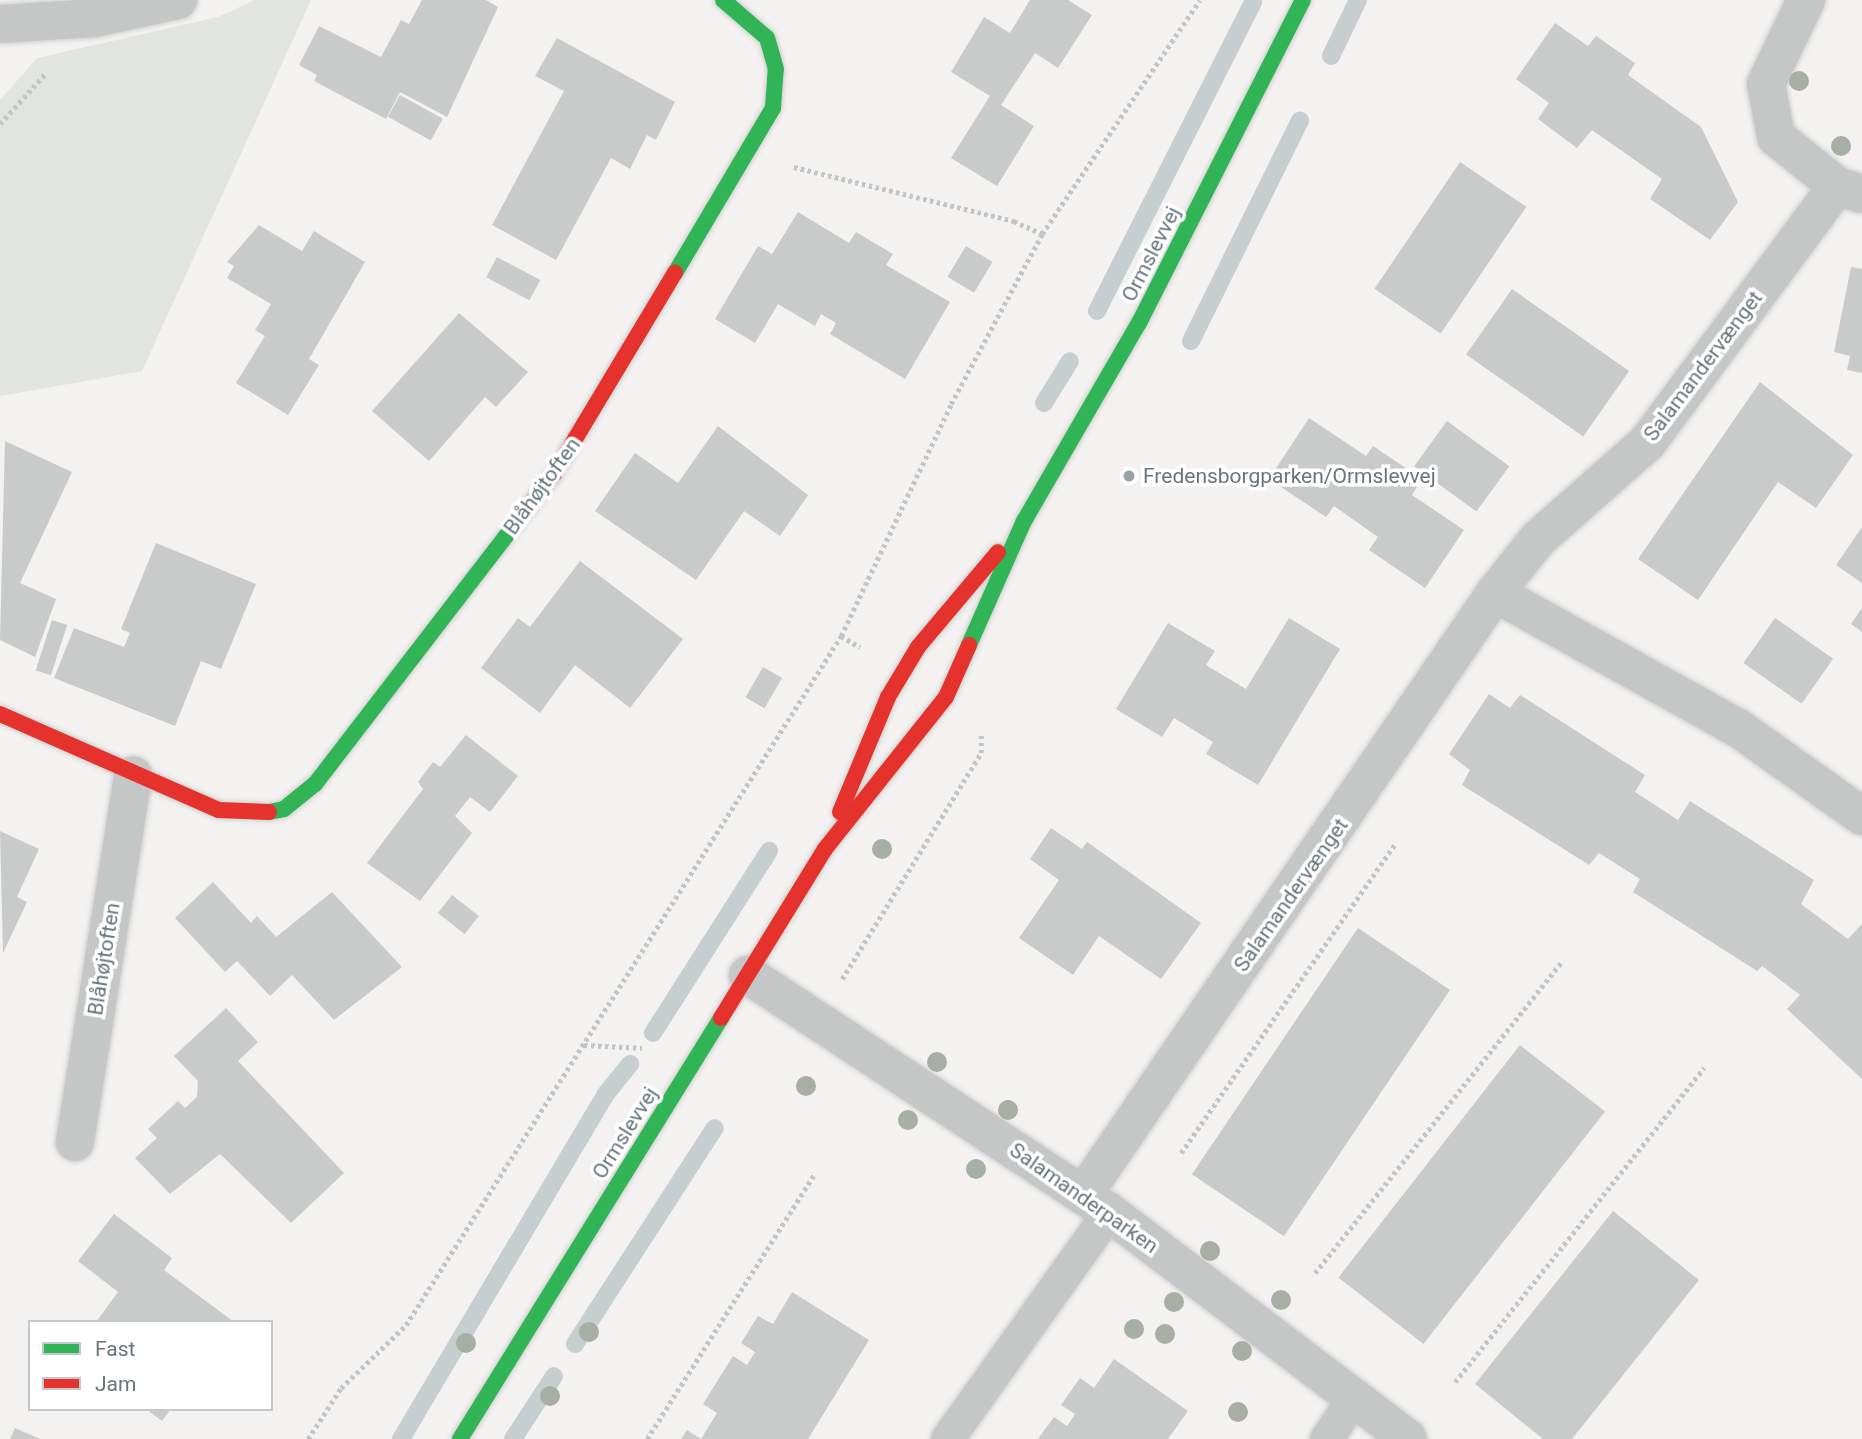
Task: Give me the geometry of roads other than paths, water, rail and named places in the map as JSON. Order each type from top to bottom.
[{"type":"street","points":[[0,24],[95,18],[178,0]]},
{"type":"street","name":"Blåhøjtoften","points":[[0,714],[133,776],[219,810],[257,814],[284,809],[315,784],[564,460],[751,150],[773,108],[776,69],[767,38],[723,0]]},
{"type":"street","name":"Ormslevvej","points":[[460,1439],[825,849],[946,697],[1024,521],[1139,323],[1303,0]]},
{"type":"street","name":"Salamandervænget","points":[[1096,1204],[1495,593],[1538,539],[1647,443],[1850,190],[1776,137],[1766,83],[1806,0]]},
{"type":"street","name":"Ormslevvej","points":[[825,849],[888,697],[918,647],[1024,521]]},
{"type":"street","points":[[1495,593],[1738,728],[1862,816]]},
{"type":"street","name":"Blåhøjtoften","points":[[75,1142],[133,776]]},
{"type":"street","name":"Salamanderparken","points":[[748,975],[1096,1204],[1408,1439]]},
{"type":"lane","points":[[947,1439],[1096,1204]]},
{"type":"lane","points":[[1326,1439],[1354,1397]]},
{"type":"waterway","points":[[1331,56],[1358,0]]},
{"type":"waterway","points":[[1097,311],[1253,2]]},
{"type":"waterway","points":[[1191,341],[1300,120]]},
{"type":"waterway","points":[[1044,403],[1070,361]]},
{"type":"waterway","points":[[653,1033],[769,851]]},
{"type":"waterway","points":[[401,1439],[605,1095],[630,1064]]},
{"type":"waterway","points":[[575,1344],[715,1128]]},
{"type":"waterway","points":[[513,1439],[554,1376]]},
{"type":"place","name":"Fredensborgparken/Ormslevvej","points":[[1129,476]]}]
